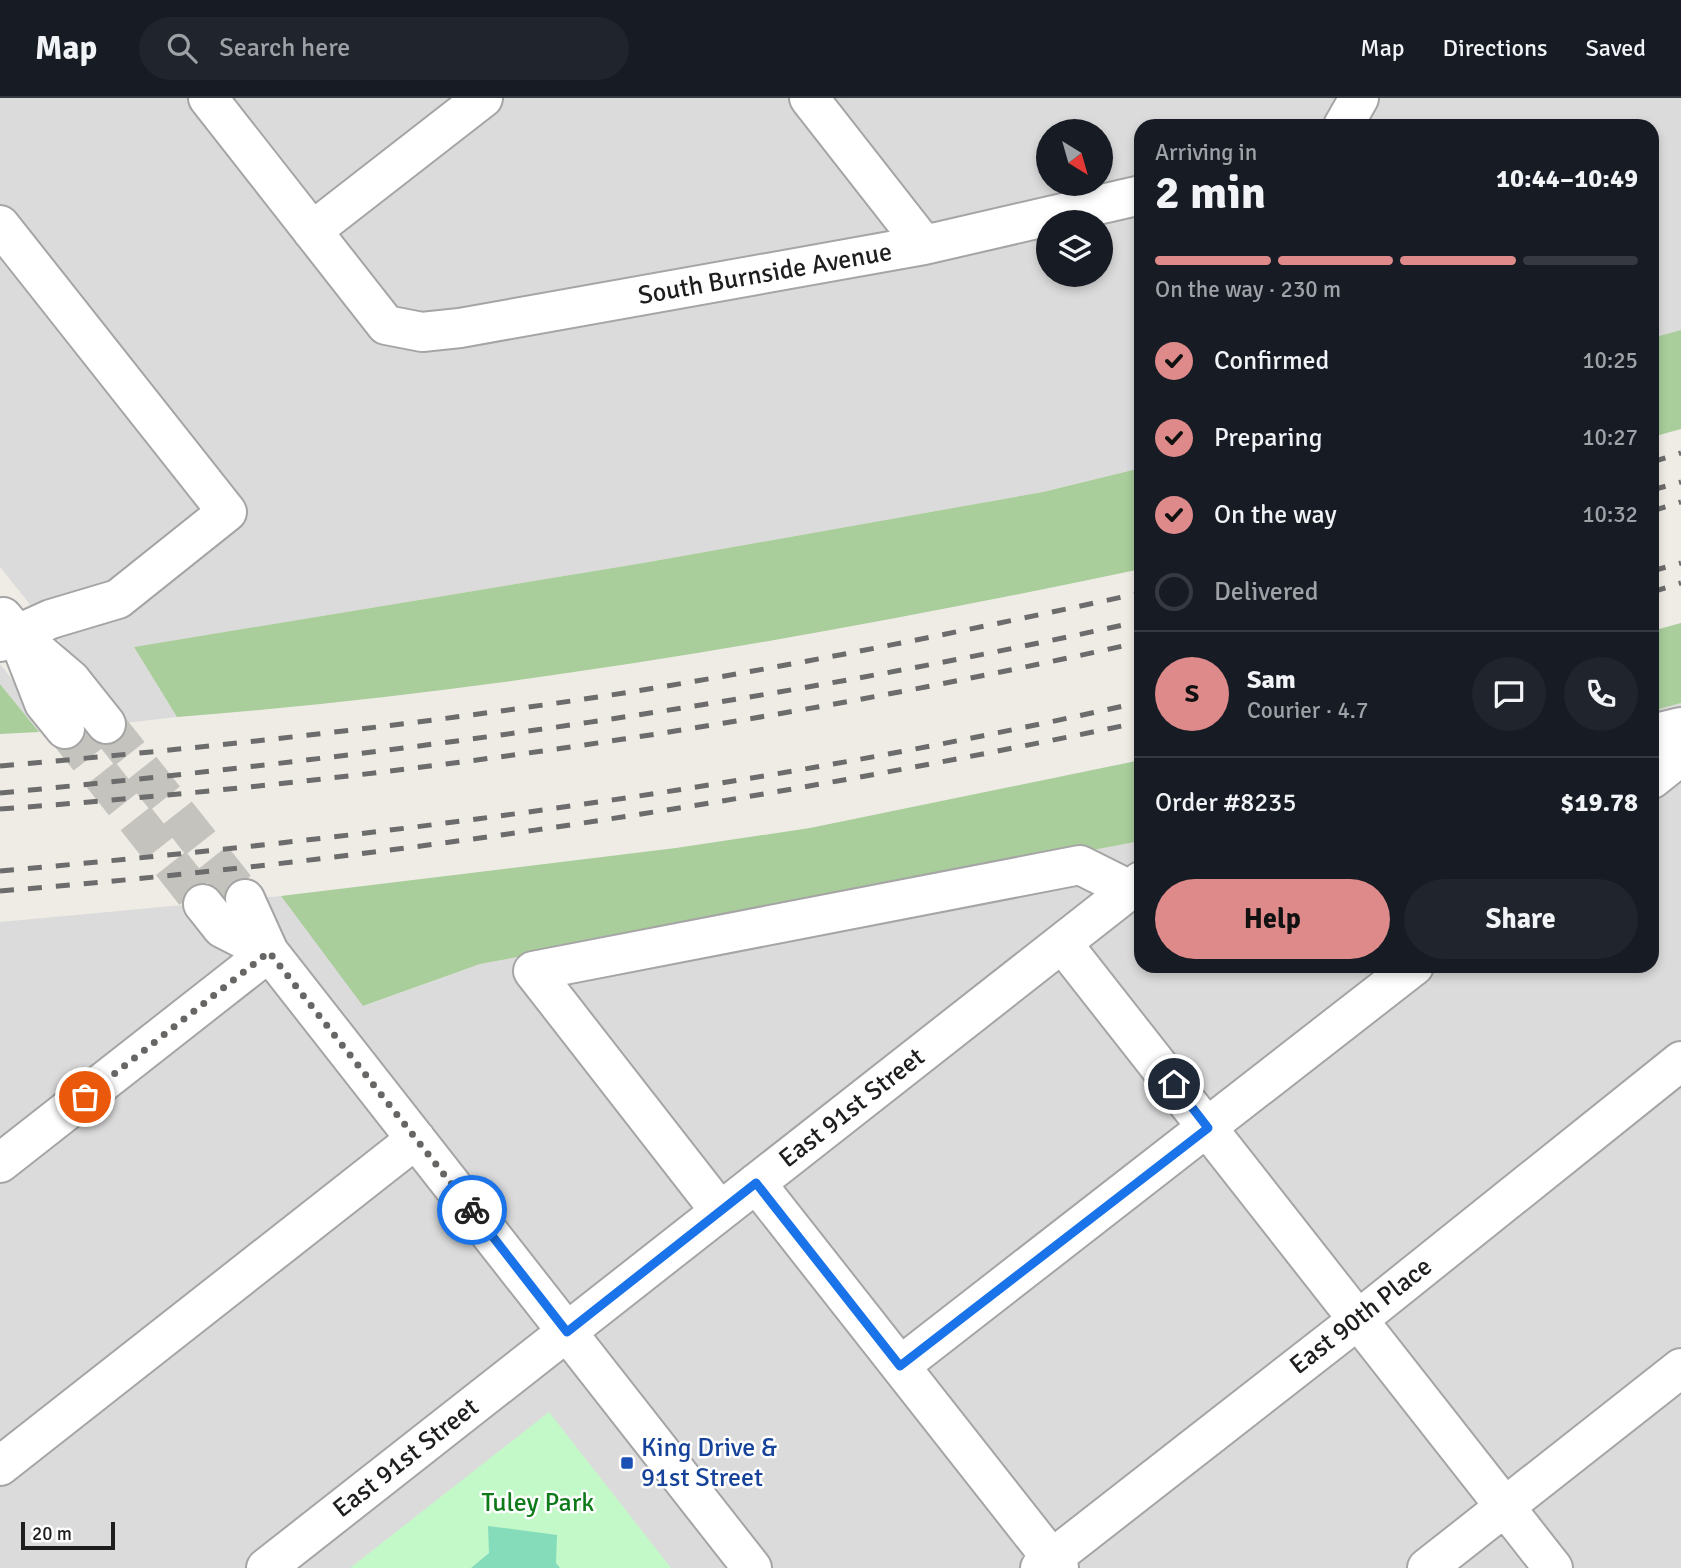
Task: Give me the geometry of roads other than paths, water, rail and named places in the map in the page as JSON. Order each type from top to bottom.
[{"type":"street","points":[[208,98],[312,231],[484,98]]},
{"type":"street","points":[[809,98],[923,245]]},
{"type":"street","points":[[1347,119],[1359,98]]},
{"type":"street","name":"South Burnside Avenue","points":[[312,231],[386,325],[422,332],[460,328],[923,245],[1134,197]]},
{"type":"street","points":[[0,225],[227,512],[118,599],[6,629]]},
{"type":"street","points":[[6,629],[71,680],[106,724]]},
{"type":"street","points":[[6,629],[44,703],[65,729]]},
{"type":"street","points":[[1659,732],[1681,726]]},
{"type":"street","points":[[1659,773],[1681,756]]},
{"type":"street","points":[[720,1211],[533,971],[1080,865],[1134,885]]},
{"type":"street","name":"East 91st Street","points":[[266,1568],[1134,886]]},
{"type":"street","points":[[245,899],[269,952],[752,1568]]},
{"type":"street","points":[[203,904],[222,928],[269,952]]},
{"type":"street","points":[[1062,943],[1553,1568]]},
{"type":"street","points":[[0,1163],[269,952]]},
{"type":"street","points":[[900,1366],[1405,973]]},
{"type":"street","name":"East 90th Place","points":[[1050,1565],[1681,1061]]},
{"type":"street","points":[[0,1466],[416,1139]]},
{"type":"street","points":[[756,1183],[900,1366],[1050,1565]]},
{"type":"street","points":[[1427,1568],[1681,1368]]},
{"type":"tunnel","points":[[106,724],[245,899]]},
{"type":"tunnel","points":[[65,729],[203,904]]},
{"type":"railway","points":[[1659,460],[1681,453]]},
{"type":"railway","points":[[1659,488],[1681,482]]},
{"type":"railway","points":[[1659,509],[1681,502]]},
{"type":"railway","points":[[1659,569],[1681,563]]},
{"type":"railway","points":[[1659,590],[1681,583]]},
{"type":"railway","points":[[0,766],[306,735],[611,695],[877,648],[1134,594]]},
{"type":"railway","points":[[0,793],[287,762],[573,725],[858,678],[1134,622]]},
{"type":"railway","points":[[0,809],[287,783],[574,746],[858,700],[1134,643]]},
{"type":"railway","points":[[0,871],[287,842],[574,806],[858,759],[1134,703]]},
{"type":"railway","points":[[0,891],[287,863],[573,824],[858,777],[1134,723]]},
{"type":"place","name":"King Drive & 91st Street","points":[[627,1463]]},
{"type":"park label","name":"Tuley Park","points":[[538,1503]]}]
